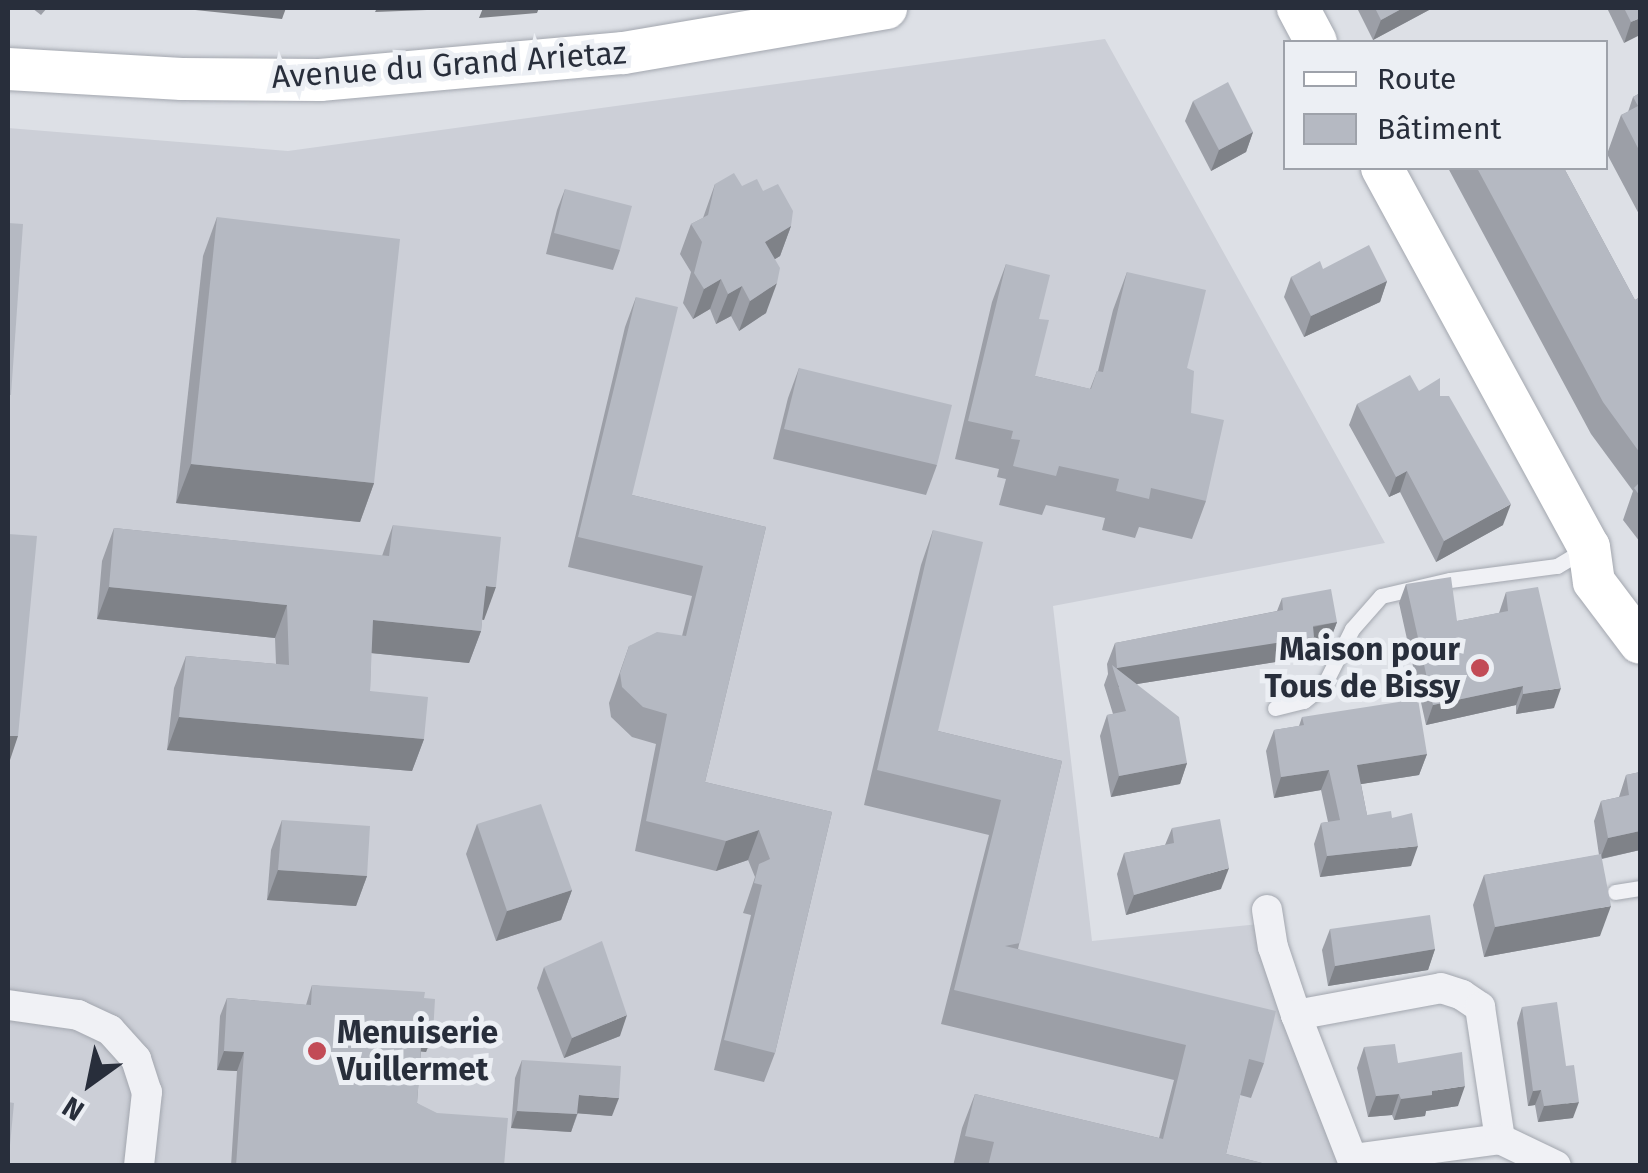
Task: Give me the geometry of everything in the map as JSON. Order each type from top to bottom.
[{"type":"main road","name":"Avenue du Grand Arietaz","points":[[8,69],[182,79],[320,80],[624,52],[886,8]]},
{"type":"main road","points":[[1298,8],[1315,40]]},
{"type":"main road","points":[[1383,170],[1591,551],[1594,582],[1640,644]]},
{"type":"main road","points":[[1591,551],[1612,566],[1640,610]]},
{"type":"street","points":[[1266,910],[1273,947],[1296,1016],[1354,1162],[1500,1139],[1556,1166]]},
{"type":"street","points":[[1296,1016],[1441,988],[1462,995],[1480,1007],[1500,1139]]},
{"type":"street","points":[[8,1005],[78,1016],[110,1030],[136,1059],[147,1092],[138,1166]]},
{"type":"lane","points":[[1275,708],[1304,702],[1324,685],[1352,629],[1381,596],[1450,580],[1557,566],[1591,551]]},
{"type":"lane","points":[[1615,892],[1640,888]]},
{"type":"shaded area","points":[[1105,39],[1385,543],[1053,606],[1092,941],[1269,923],[1362,1165],[8,1165],[8,128],[288,151]]},
{"type":"building","points":[[1375,8],[1403,8],[1381,20]]},
{"type":"building","points":[[1624,8],[1640,8],[1640,18],[1631,22]]},
{"type":"building","points":[[1228,82],[1253,132],[1219,150],[1193,101]]},
{"type":"building","points":[[1640,93],[1640,152],[1621,115],[1638,106],[1633,97]]},
{"type":"building","points":[[1478,170],[1565,170],[1635,300],[1640,297],[1640,453],[1603,402]]},
{"type":"building","points":[[734,173],[742,186],[757,179],[763,191],[778,184],[793,211],[791,226],[765,242],[780,268],[777,283],[750,301],[742,286],[728,294],[721,279],[704,289],[694,273],[702,242],[691,224],[708,215],[715,184]]},
{"type":"building","points":[[565,189],[632,206],[620,250],[554,233]]},
{"type":"building","points":[[217,217],[400,239],[374,483],[191,464]]},
{"type":"building","points":[[8,223],[23,224],[11,395],[8,395]]},
{"type":"building","points":[[1369,245],[1387,281],[1311,316],[1291,277],[1320,261],[1323,269]]},
{"type":"building","points":[[1006,264],[1050,275],[1039,319],[1049,320],[1035,376],[1091,389],[1097,371],[1103,372],[1127,272],[1206,290],[1187,368],[1194,371],[1191,413],[1224,420],[1206,501],[1151,488],[1149,499],[1116,491],[1119,479],[1059,466],[1056,476],[1013,466],[1020,440],[1011,439],[1013,431],[968,421]]},
{"type":"building","points":[[636,297],[678,307],[632,495],[766,527],[705,782],[832,812],[775,1053],[724,1040],[762,885],[754,883],[759,864],[770,859],[759,830],[726,841],[646,821],[667,714],[643,707],[622,687],[620,673],[629,646],[657,632],[686,636],[703,566],[578,537]]},
{"type":"building","points":[[799,368],[952,405],[937,465],[784,429]]},
{"type":"building","points":[[1410,375],[1419,391],[1440,378],[1440,396],[1449,396],[1511,504],[1444,541],[1407,471],[1396,477],[1357,404]]},
{"type":"building","points":[[393,525],[501,537],[496,587],[486,586],[481,631],[373,620],[370,691],[428,697],[424,739],[179,717],[186,656],[289,665],[287,605],[109,587],[114,528],[389,556]]},
{"type":"building","points":[[933,530],[983,542],[938,731],[1062,761],[1020,943],[1005,946],[1276,1011],[1264,1063],[1249,1059],[1226,1154],[1274,1166],[988,1166],[994,1142],[965,1136],[975,1094],[1163,1139],[1186,1045],[954,990],[1001,800],[877,770]]},
{"type":"building","points":[[8,534],[37,536],[18,736],[8,736]]},
{"type":"building","name":"Maison pour Tous de Bissy","points":[[1451,577],[1457,621],[1508,611],[1506,592],[1538,587],[1561,688],[1523,694],[1523,686],[1433,705],[1406,584]]},
{"type":"building","points":[[1331,589],[1337,622],[1313,626],[1314,637],[1117,668],[1115,643],[1283,610],[1282,598]]},
{"type":"building","points":[[1112,665],[1179,717],[1187,763],[1119,776],[1107,715],[1126,711]]},
{"type":"building","points":[[1418,699],[1427,754],[1357,765],[1367,815],[1391,811],[1392,818],[1412,813],[1418,846],[1327,856],[1321,823],[1340,820],[1329,770],[1281,777],[1274,730],[1304,725],[1302,717]]},
{"type":"building","points":[[1640,772],[1640,831],[1608,838],[1601,801],[1629,795],[1626,775]]},
{"type":"building","points":[[541,804],[572,890],[507,911],[477,824]]},
{"type":"building","points":[[1220,819],[1229,868],[1134,895],[1124,853],[1174,843],[1172,828]]},
{"type":"building","points":[[282,820],[370,826],[367,876],[278,870]]},
{"type":"building","points":[[1601,854],[1611,906],[1495,927],[1484,875]]},
{"type":"building","points":[[1430,915],[1435,949],[1335,966],[1330,929]]},
{"type":"building","points":[[602,941],[627,1015],[572,1038],[544,967]]},
{"type":"building","points":[[312,985],[425,992],[424,998],[435,999],[433,1034],[422,1033],[417,1103],[437,1113],[508,1118],[504,1166],[236,1166],[244,1052],[224,1051],[227,998],[311,1005]]},
{"type":"building","points":[[1557,1002],[1566,1066],[1574,1065],[1579,1102],[1544,1106],[1541,1090],[1533,1091],[1522,1007]]},
{"type":"building","points":[[1395,1044],[1398,1063],[1462,1052],[1465,1086],[1401,1099],[1399,1094],[1376,1096],[1364,1047]]},
{"type":"building","points":[[522,1060],[621,1066],[619,1098],[579,1095],[577,1114],[517,1111]]},
{"type":"building","points":[[8,1102],[14,1103],[8,1166]]},
{"type":"place","name":"Maison pour Tous de Bissy","points":[[1480,668]]},
{"type":"place","name":"Menuiserie Vuillermet","points":[[317,1051]]}]
